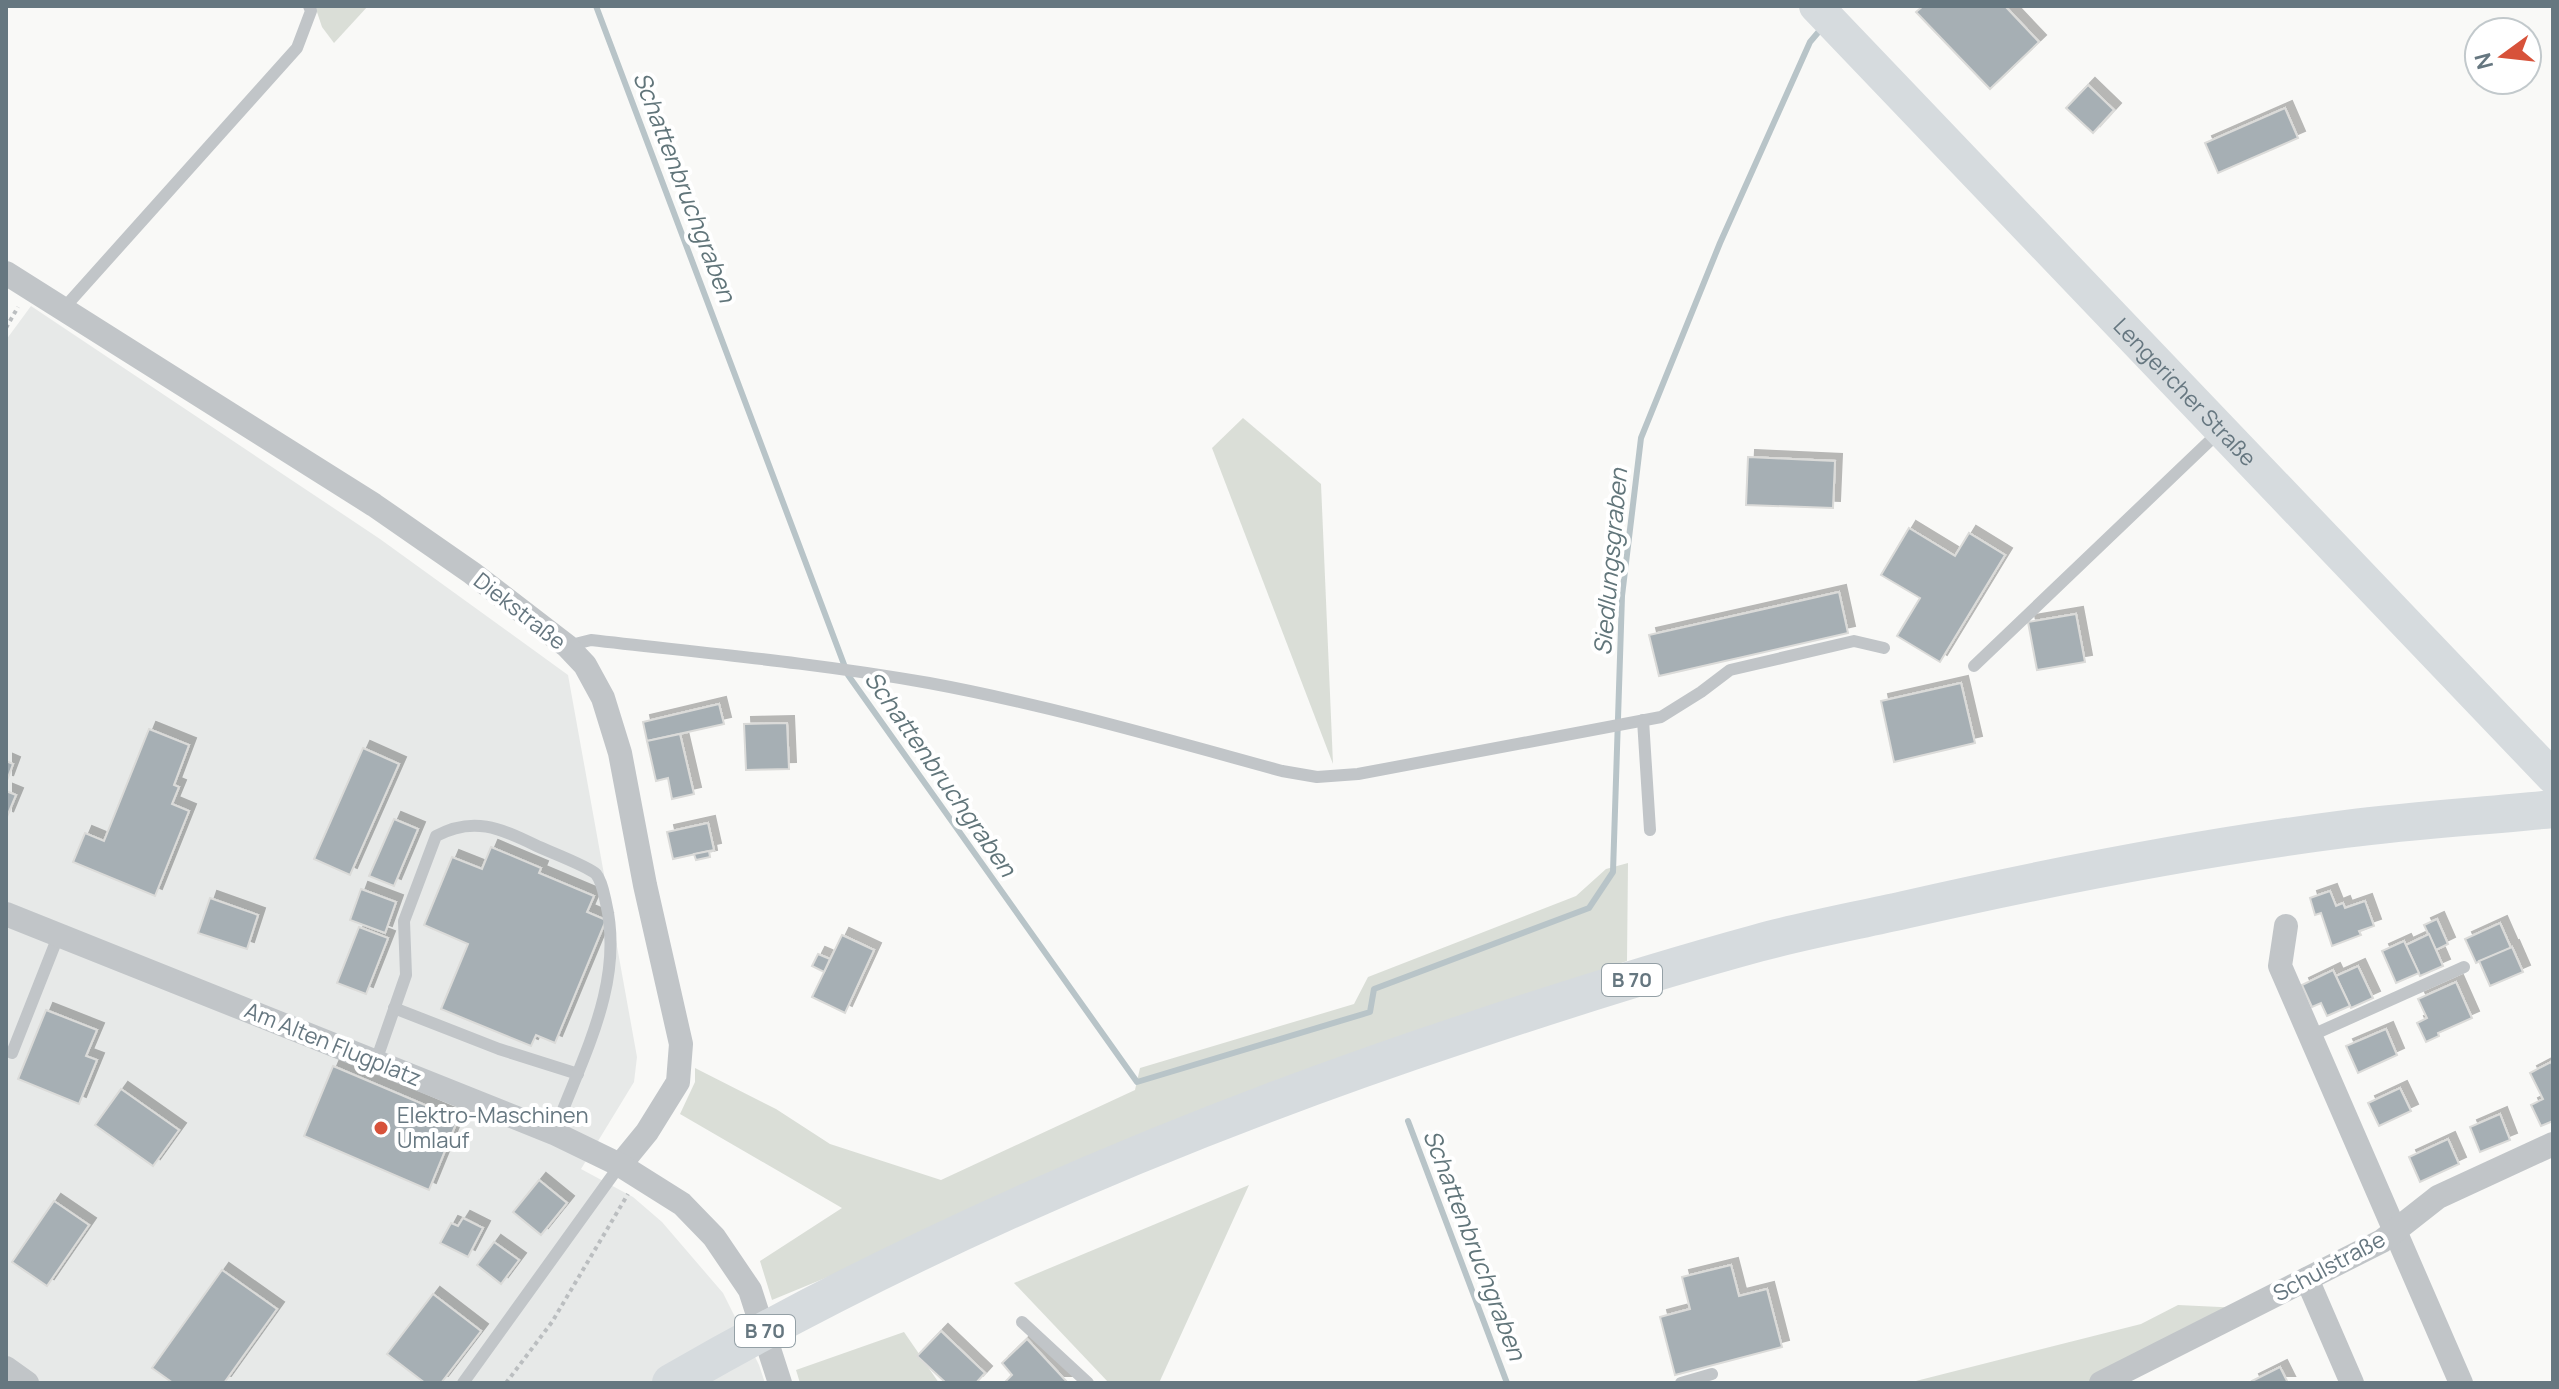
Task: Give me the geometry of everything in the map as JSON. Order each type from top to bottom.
[{"type":"main road","name":"Lengericher Straße","points":[[1816,6],[2553,777]]},
{"type":"main road","name":"B 70","points":[[671,1383],[915,1254],[1122,1159],[1330,1079],[1571,998],[1762,942],[2007,886],[2345,829],[2553,809]]},
{"type":"street","name":"Diekstraße","points":[[6,273],[374,505],[472,573],[567,646],[585,665],[603,698],[620,753],[645,885],[681,1044],[678,1082],[647,1132],[629,1171]]},
{"type":"street","name":"Am Alten Flugplatz","points":[[6,914],[554,1133],[629,1171],[682,1204],[714,1237],[750,1290],[780,1383]]},
{"type":"street","points":[[2286,926],[2280,966],[2461,1383]]},
{"type":"street","name":"Schulstraße","points":[[2101,1383],[2382,1241],[2438,1197],[2553,1144]]},
{"type":"street","points":[[2307,1279],[2352,1383]]},
{"type":"street","points":[[6,1368],[27,1383]]},
{"type":"lane","points":[[64,308],[297,48],[311,11],[309,6]]},
{"type":"lane","points":[[1974,666],[2221,429]]},
{"type":"lane","points":[[567,646],[591,640],[833,668],[928,683],[1060,710],[1282,771],[1317,777],[1358,774],[1661,717],[1730,670],[1854,641],[1884,648]]},
{"type":"lane","points":[[1638,721],[1650,830]]},
{"type":"lane","points":[[376,1061],[406,975],[404,921],[436,836],[453,827],[503,829],[595,873],[603,889],[610,920],[612,943],[605,992],[593,1038],[554,1133]]},
{"type":"lane","points":[[12,1053],[59,934]]},
{"type":"lane","points":[[2310,1036],[2464,967]]},
{"type":"lane","points":[[394,1008],[499,1049],[578,1074]]},
{"type":"lane","points":[[463,1383],[629,1171]]},
{"type":"lane","points":[[1022,1322],[1088,1383]]},
{"type":"lane","points":[[1681,1383],[1712,1374]]},
{"type":"path","points":[[506,1383],[552,1322],[629,1171]]},
{"type":"shaded area","points":[[315,6],[368,6],[334,43],[322,27]]},
{"type":"shaded area","points":[[31,306],[380,539],[568,675],[637,1057],[634,1082],[581,1169],[633,1197],[662,1222],[723,1293],[765,1383],[6,1383],[6,340]]},
{"type":"shaded area","points":[[1243,418],[1321,484],[1333,764],[1212,448]]},
{"type":"shaded area","points":[[1628,863],[1627,961],[1405,1039],[772,1300],[760,1261],[842,1208],[680,1114],[695,1082],[695,1068],[776,1109],[830,1144],[941,1180],[1135,1090],[1140,1068],[1354,1004],[1368,977],[1576,896],[1606,869]]},
{"type":"shaded area","points":[[1249,1185],[1159,1383],[1109,1383],[1014,1283]]},
{"type":"shaded area","points":[[2178,1305],[2241,1308],[2087,1383],[1908,1383],[2141,1324]]},
{"type":"shaded area","points":[[904,1332],[939,1383],[800,1383],[796,1370]]},
{"type":"building","points":[[1923,6],[2005,6],[2039,42],[1990,89],[1916,12]]},
{"type":"building","points":[[2088,85],[2114,110],[2093,133],[2066,108]]},
{"type":"building","points":[[2285,108],[2298,138],[2218,173],[2205,143]]},
{"type":"building","points":[[1748,457],[1835,461],[1833,508],[1746,505]]},
{"type":"building","points":[[1909,528],[1955,556],[1969,533],[2005,555],[1940,662],[1897,636],[1920,598],[1881,575]]},
{"type":"building","points":[[1839,592],[1848,633],[1659,676],[1649,635]]},
{"type":"building","points":[[2076,614],[2085,662],[2037,670],[2028,622]]},
{"type":"building","points":[[1961,683],[1975,743],[1894,762],[1881,701]]},
{"type":"building","points":[[719,704],[724,724],[647,741],[643,722]]},
{"type":"building","points":[[787,723],[789,769],[746,770],[744,724]]},
{"type":"building","points":[[149,729],[189,745],[174,785],[179,787],[172,804],[189,811],[155,896],[73,862],[85,833],[104,841]]},
{"type":"building","points":[[680,734],[694,794],[672,799],[668,778],[656,781],[647,741]]},
{"type":"building","points":[[363,748],[399,764],[350,875],[314,859]]},
{"type":"building","points":[[6,761],[13,764],[6,783]]},
{"type":"building","points":[[6,791],[16,795],[6,819]]},
{"type":"building","points":[[394,819],[418,829],[394,886],[369,876]]},
{"type":"building","points":[[708,823],[714,850],[673,859],[667,832]]},
{"type":"building","points":[[491,847],[541,868],[539,873],[594,896],[587,912],[606,920],[555,1043],[536,1035],[531,1046],[441,1009],[468,944],[424,925],[452,857],[482,869]]},
{"type":"building","points":[[709,851],[710,857],[696,860],[694,854]]},
{"type":"building","points":[[361,889],[396,902],[385,933],[350,920]]},
{"type":"building","points":[[2330,891],[2336,906],[2343,903],[2345,908],[2365,901],[2374,926],[2359,931],[2361,935],[2332,946],[2321,913],[2315,915],[2310,898]]},
{"type":"building","points":[[210,898],[258,915],[247,949],[198,933]]},
{"type":"building","points":[[2437,919],[2448,944],[2436,950],[2424,925]]},
{"type":"building","points":[[2500,923],[2511,948],[2476,963],[2465,939]]},
{"type":"building","points":[[359,927],[388,938],[366,994],[337,983]]},
{"type":"building","points":[[2429,934],[2443,966],[2420,976],[2406,945]]},
{"type":"building","points":[[842,935],[874,950],[845,1013],[812,997]]},
{"type":"building","points":[[2404,941],[2419,973],[2396,983],[2382,951]]},
{"type":"building","points":[[2512,947],[2523,972],[2490,986],[2479,961]]},
{"type":"building","points":[[818,954],[830,959],[824,972],[812,966]]},
{"type":"building","points":[[2358,966],[2373,998],[2351,1008],[2336,976]]},
{"type":"building","points":[[2333,970],[2350,1006],[2327,1016],[2321,1003],[2312,1007],[2302,985]]},
{"type":"building","points":[[2456,982],[2472,1018],[2438,1033],[2439,1036],[2426,1042],[2417,1023],[2427,1018],[2418,999]]},
{"type":"building","points":[[46,1010],[97,1030],[86,1056],[97,1060],[79,1104],[18,1079]]},
{"type":"building","points":[[2386,1029],[2397,1055],[2358,1073],[2346,1046]]},
{"type":"building","points":[[2551,1062],[2553,1121],[2541,1126],[2531,1105],[2543,1099],[2530,1073]]},
{"type":"building","name":"Elektro-Maschinen Umlauf","points":[[333,1066],[458,1119],[429,1190],[304,1136]]},
{"type":"building","points":[[2400,1088],[2411,1111],[2379,1126],[2368,1103]]},
{"type":"building","points":[[121,1089],[179,1130],[153,1166],[95,1125]]},
{"type":"building","points":[[2500,1114],[2510,1140],[2480,1152],[2470,1127]]},
{"type":"building","points":[[2448,1139],[2459,1164],[2420,1182],[2409,1157]]},
{"type":"building","points":[[539,1180],[567,1203],[541,1235],[513,1212]]},
{"type":"building","points":[[54,1201],[89,1225],[47,1286],[12,1262]]},
{"type":"building","points":[[463,1218],[483,1228],[468,1257],[440,1243],[451,1223],[458,1226]]},
{"type":"building","points":[[494,1242],[519,1260],[501,1284],[477,1265]]},
{"type":"building","points":[[1731,1265],[1739,1296],[1767,1289],[1782,1347],[1675,1375],[1660,1317],[1690,1309],[1682,1277]]},
{"type":"building","points":[[222,1270],[277,1309],[224,1383],[173,1383],[152,1368]]},
{"type":"building","points":[[433,1294],[481,1331],[441,1383],[425,1383],[387,1354]]},
{"type":"building","points":[[941,1331],[985,1373],[976,1383],[946,1383],[917,1356]]},
{"type":"building","points":[[1027,1339],[1068,1383],[1004,1383],[1012,1375],[1002,1363]]},
{"type":"building","points":[[2280,1367],[2288,1383],[2253,1383],[2252,1381]]},
{"type":"waterway","name":"Schattenbruchgraben","points":[[596,6],[848,675],[1137,1082],[1370,1012],[1374,989],[1589,908],[1613,872],[1622,596],[1641,438],[1720,243],[1810,42],[1821,29]]},
{"type":"waterway","name":"Schattenbruchgraben","points":[[1408,1121],[1507,1383]]},
{"type":"place","name":"Elektro-Maschinen Umlauf","points":[[381,1128]]},
{"type":"water label","name":"Siedlungsgraben","points":[[1611,562]]}]
